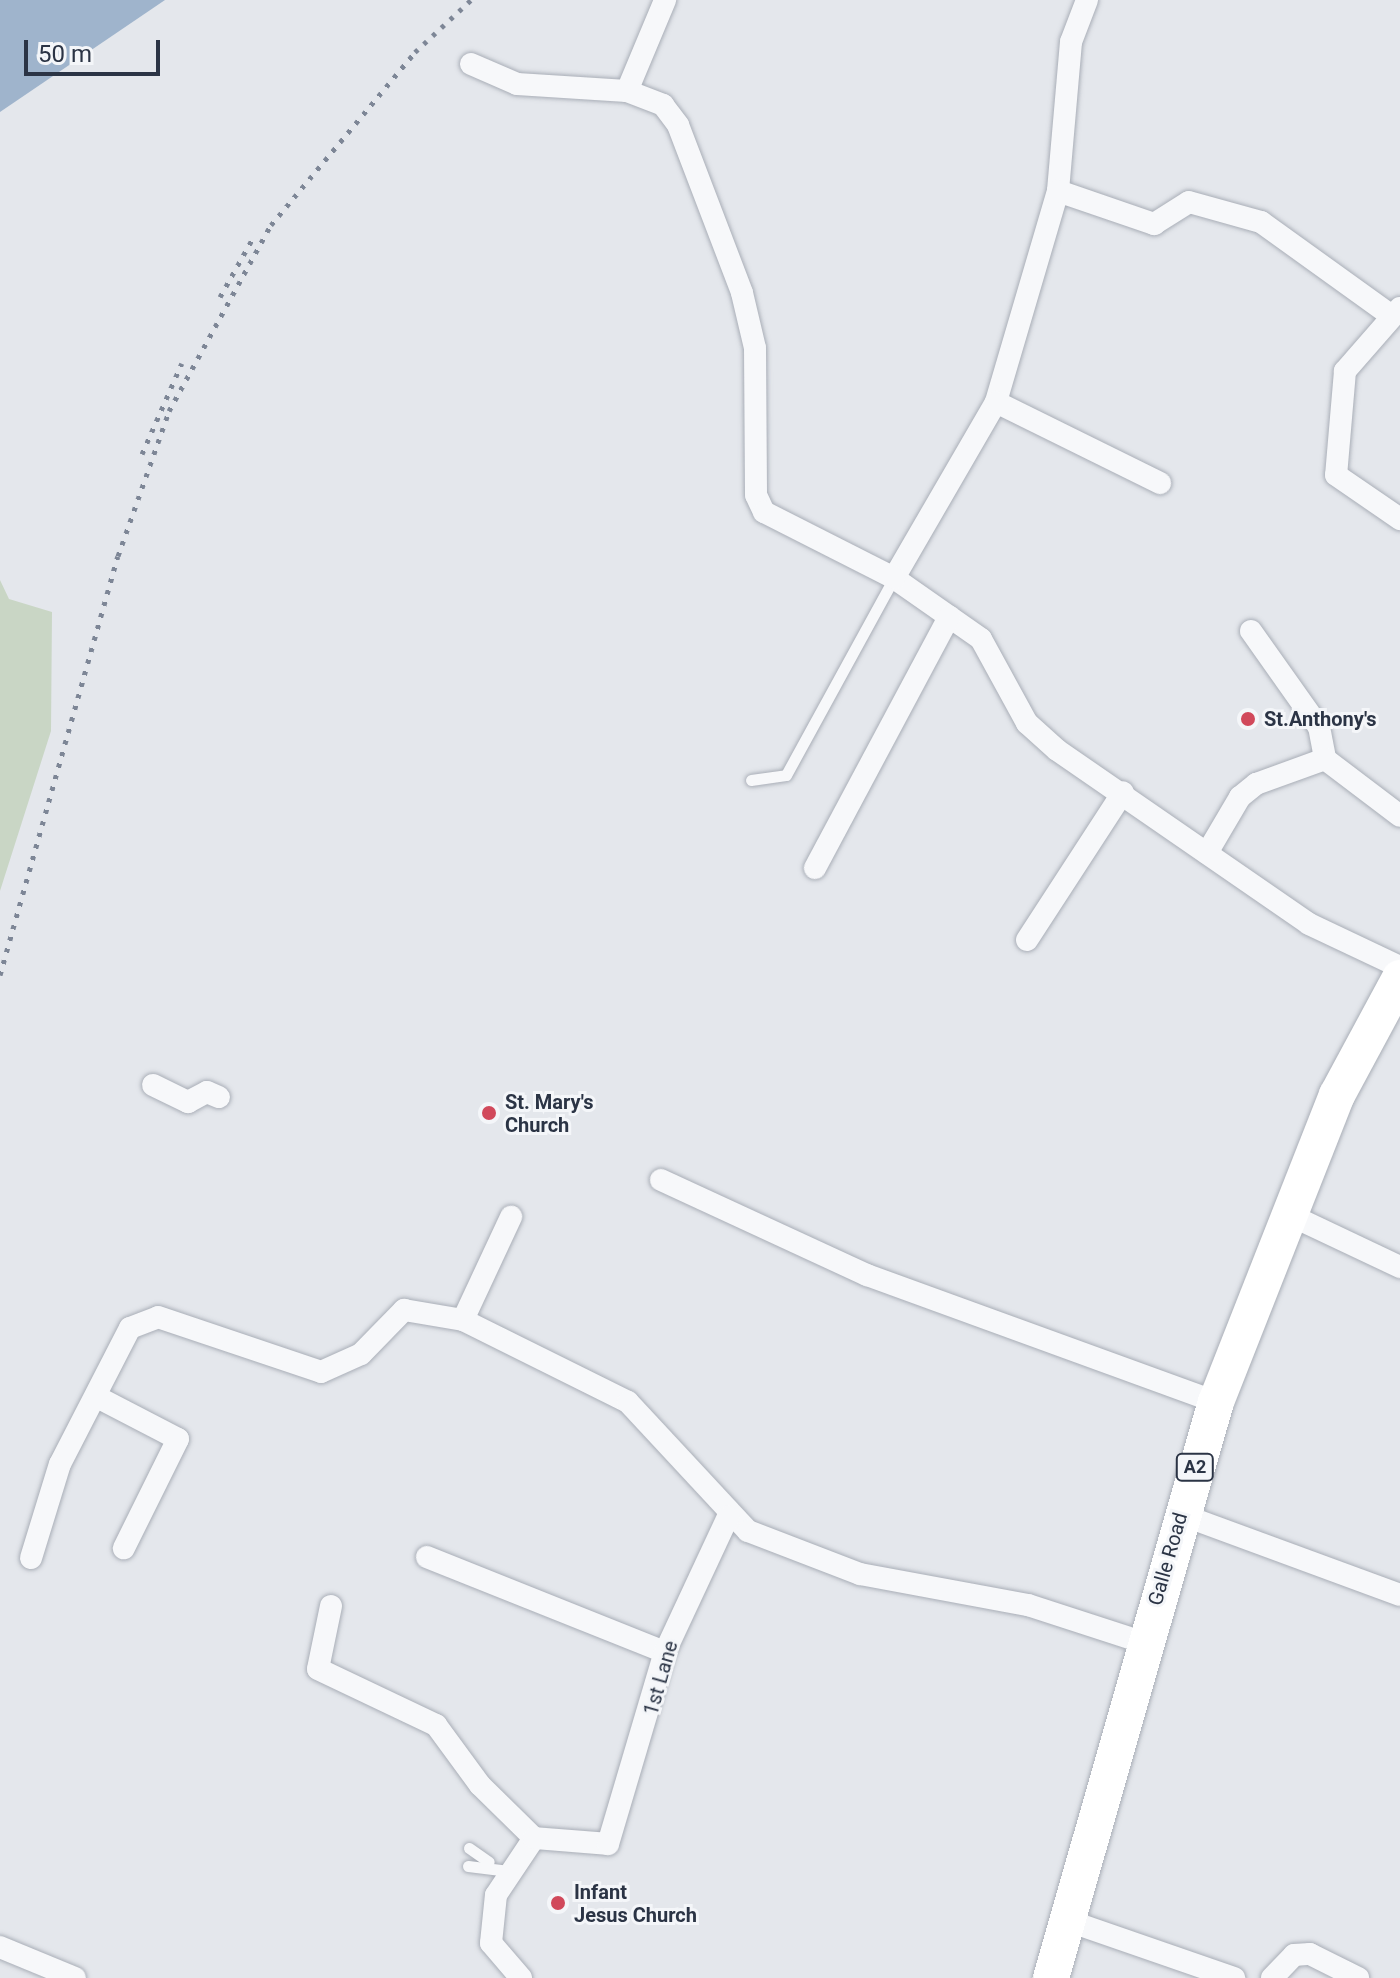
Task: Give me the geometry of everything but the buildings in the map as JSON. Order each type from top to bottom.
[{"type":"highway","name":"Galle Road","points":[[1051,1978],[1180,1514],[1216,1402],[1337,1095],[1400,978]]},
{"type":"street","points":[[627,91],[665,0]]},
{"type":"street","points":[[894,578],[996,402],[1058,191],[1071,42],[1087,0]]},
{"type":"street","points":[[471,64],[517,84],[627,91],[663,105],[678,125],[742,293],[755,348],[756,495],[764,512],[894,578],[981,639],[1027,723],[1309,924],[1400,967]]},
{"type":"street","points":[[1058,191],[1154,224],[1189,202],[1261,222],[1396,312],[1345,371],[1336,475],[1400,519]]},
{"type":"street","points":[[996,402],[1160,483]]},
{"type":"street","points":[[815,868],[949,617]]},
{"type":"street","points":[[1251,631],[1319,727],[1325,759],[1400,816]]},
{"type":"street","points":[[1207,853],[1240,797],[1256,784],[1325,759]]},
{"type":"street","points":[[1027,940],[1123,792]]},
{"type":"street","points":[[153,1085],[188,1102],[207,1092],[219,1097]]},
{"type":"street","points":[[661,1180],[867,1275],[1059,1339],[1216,1402]]},
{"type":"street","points":[[1290,1215],[1400,1267]]},
{"type":"street","points":[[463,1320],[511,1217]]},
{"type":"street","points":[[31,1558],[60,1464],[99,1398],[130,1328],[158,1317],[321,1372],[361,1354],[404,1310],[463,1320],[628,1402],[728,1517],[860,1574],[1028,1605],[1145,1643]]},
{"type":"street","points":[[99,1398],[178,1439],[124,1548]]},
{"type":"street","points":[[1180,1514],[1400,1595]]},
{"type":"street","name":"1st Lane","points":[[534,1838],[608,1844],[665,1652],[728,1517]]},
{"type":"street","points":[[427,1557],[665,1652]]},
{"type":"street","points":[[331,1606],[318,1669],[436,1725],[480,1785],[534,1838],[500,1867],[489,1918],[491,1943],[521,1978]]},
{"type":"street","points":[[1069,1921],[1234,1978]]},
{"type":"street","points":[[0,1947],[75,1978]]},
{"type":"street","points":[[1272,1978],[1294,1955],[1310,1954],[1358,1978]]},
{"type":"lane","points":[[751,780],[786,775],[894,578]]},
{"type":"lane","points":[[469,1848],[500,1867]]},
{"type":"lane","points":[[468,1866],[500,1867]]},
{"type":"green space","points":[[0,580],[9,599],[52,612],[51,731],[0,891]]},
{"type":"water","points":[[0,0],[165,0],[0,112]]},
{"type":"railway","points":[[0,975],[118,556],[169,411],[271,225],[415,52],[471,0]]},
{"type":"railway","points":[[220,297],[253,238]]},
{"type":"railway","points":[[142,454],[182,363]]},
{"type":"place","name":"St.Anthony's","points":[[1248,719]]},
{"type":"place","name":"St. Mary's Church","points":[[489,1113]]},
{"type":"place","name":"Infant Jesus Church","points":[[558,1903]]}]
